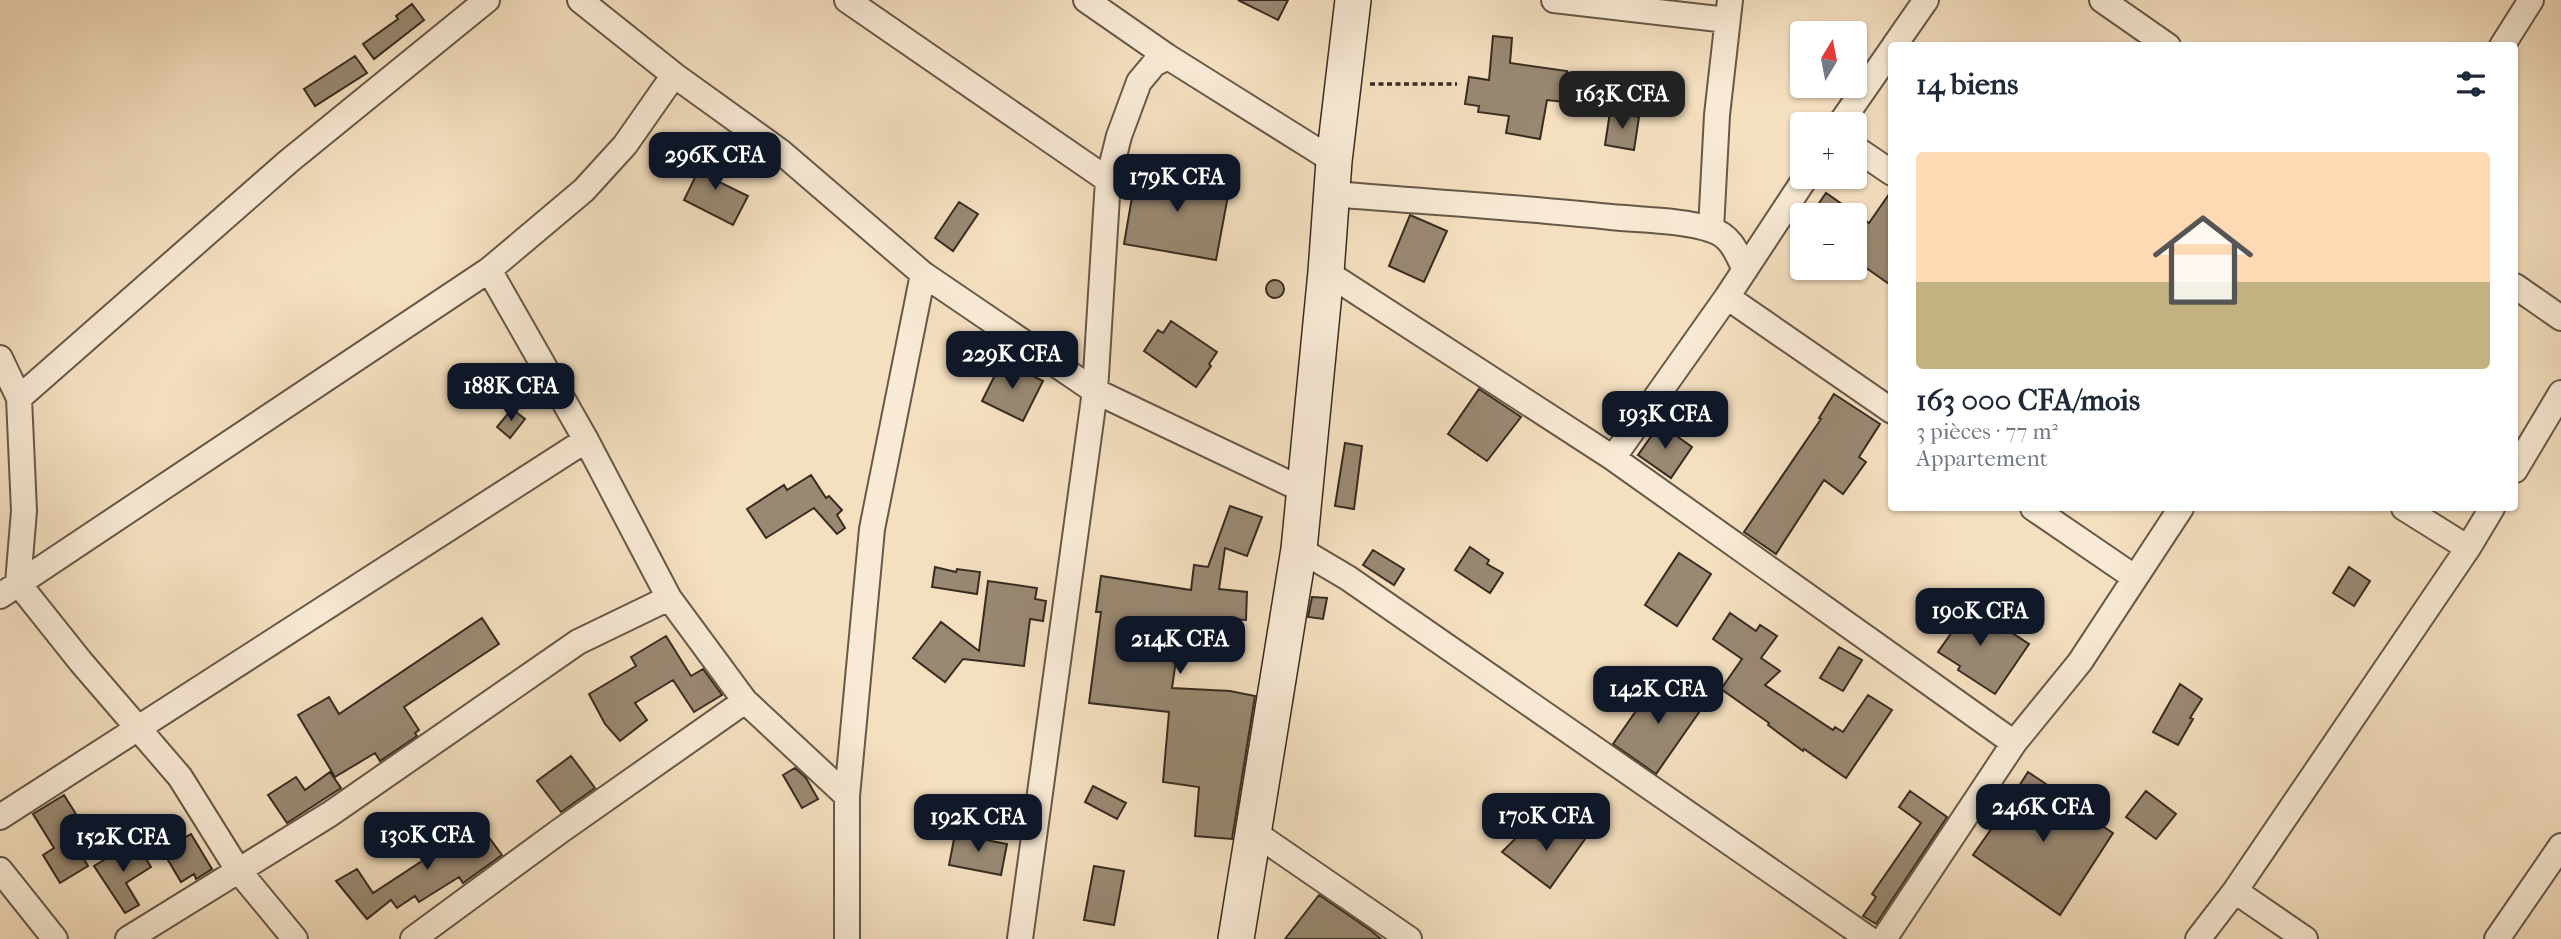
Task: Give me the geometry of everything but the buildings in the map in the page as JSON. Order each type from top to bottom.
[{"type":"street","points":[[19,398],[289,161],[487,0]]},
{"type":"street","points":[[847,0],[1108,180]]},
{"type":"street","points":[[1086,0],[1334,178],[1526,208],[1662,221],[1711,229],[1733,245],[1745,270]]},
{"type":"street","points":[[1236,939],[1299,549],[1353,0]]},
{"type":"street","points":[[1554,0],[1729,10],[1717,114],[1711,229]]},
{"type":"street","points":[[1897,42],[1926,0]]},
{"type":"street","points":[[2102,0],[2162,42]]},
{"type":"street","points":[[2505,42],[2531,0]]},
{"type":"street","points":[[582,1],[674,75],[781,152],[923,274],[1095,391],[1304,491]]},
{"type":"street","points":[[1848,112],[1888,54]]},
{"type":"street","points":[[1020,939],[1095,391],[1108,180],[1118,136],[1139,82],[1154,64],[1168,57]]},
{"type":"street","points":[[9,589],[489,270],[584,190],[625,145],[674,75]]},
{"type":"street","points":[[1867,156],[1888,170]]},
{"type":"street","points":[[1613,458],[1727,297],[1798,189]]},
{"type":"street","points":[[489,270],[586,440],[669,598],[745,701],[847,796]]},
{"type":"street","points":[[1326,272],[1613,458],[2014,743]]},
{"type":"street","points":[[847,939],[847,796],[872,529],[923,274]]},
{"type":"street","points":[[2518,288],[2561,318]]},
{"type":"street","points":[[1727,297],[1888,408]]},
{"type":"street","points":[[0,358],[19,398],[24,512],[9,589]]},
{"type":"street","points":[[2518,465],[2561,393]]},
{"type":"street","points":[[0,817],[586,440]]},
{"type":"street","points":[[2037,511],[2134,577]]},
{"type":"street","points":[[1884,939],[2014,743],[2080,662],[2179,511]]},
{"type":"street","points":[[2409,511],[2468,548]]},
{"type":"street","points":[[2198,939],[2235,891],[2491,511]]},
{"type":"street","points":[[1299,549],[1348,578],[1869,939]]},
{"type":"street","points":[[9,589],[180,777],[238,870],[295,939]]},
{"type":"street","points":[[128,939],[330,814],[578,642],[669,598]]},
{"type":"street","points":[[413,939],[560,831],[745,701]]},
{"type":"street","points":[[1252,831],[1409,939]]},
{"type":"street","points":[[2497,939],[2561,846]]},
{"type":"street","points":[[3,876],[55,939]]},
{"type":"street","points":[[2235,891],[2305,939]]},
{"type":"path","points":[[1343,83],[1457,84]]}]
